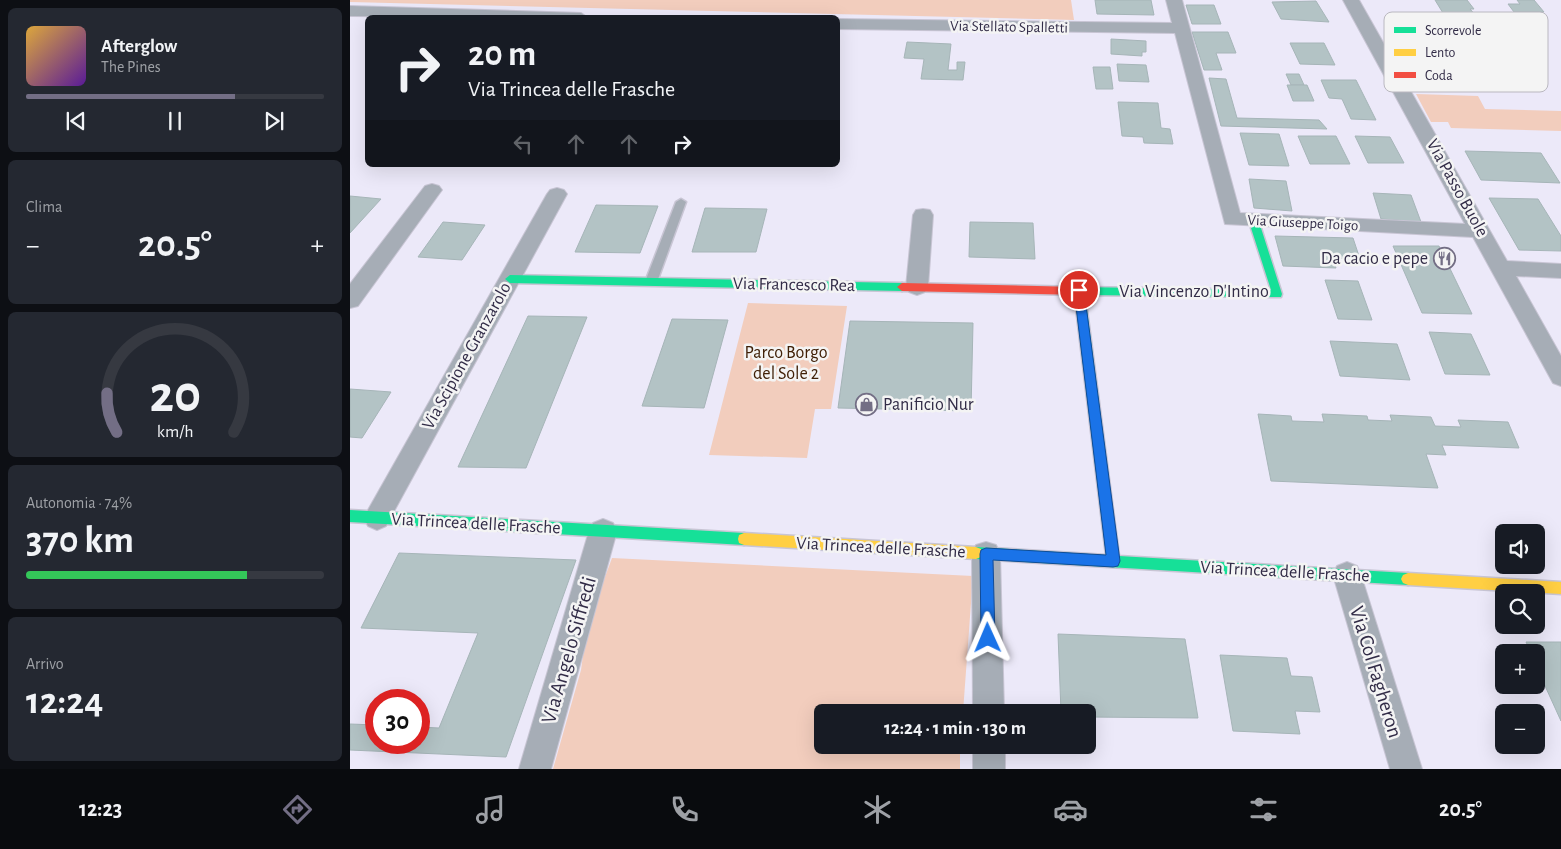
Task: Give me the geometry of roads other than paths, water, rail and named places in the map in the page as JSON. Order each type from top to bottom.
[{"type":"street","name":"Via Giuseppe Toigo","points":[[1174,0],[1232,219],[1481,231]]},
{"type":"street","name":"Via Passo Buole","points":[[1351,0],[1384,59]]},
{"type":"street","points":[[350,12],[466,15]]},
{"type":"street","name":"Via Stellato Spalletti","points":[[840,24],[1182,28]]},
{"type":"street","name":"Via Passo Buole","points":[[1403,92],[1561,377]]},
{"type":"street","points":[[350,300],[432,190]]},
{"type":"street","name":"Via Scipione Granzarolo","points":[[377,518],[557,194]]},
{"type":"street","points":[[917,288],[923,215]]},
{"type":"street","name":"Via Vincenzo D'Intino","points":[[1079,290],[1277,294],[1256,228]]},
{"type":"street","points":[[1502,268],[1561,271]]},
{"type":"street","name":"Via Francesco Rea","points":[[510,279],[1079,290]]},
{"type":"street","points":[[1079,290],[1113,561]]},
{"type":"street","name":"Via Trincea delle Frasche","points":[[350,516],[1561,588]]},
{"type":"street","name":"Via Angelo Siffredi","points":[[535,769],[603,531]]},
{"type":"street","points":[[986,554],[989,704]]},
{"type":"street","name":"Via Col Fagheron","points":[[1347,575],[1406,769]]},
{"type":"street","points":[[989,754],[989,769]]},
{"type":"lane","points":[[651,282],[681,202]]},
{"type":"place","name":"Da cacio e pepe","points":[[1444,259]]},
{"type":"place","name":"Panificio Nur","points":[[867,405]]},
{"type":"park label","name":"Parco Borgo del Sole 2","points":[[786,363]]}]
